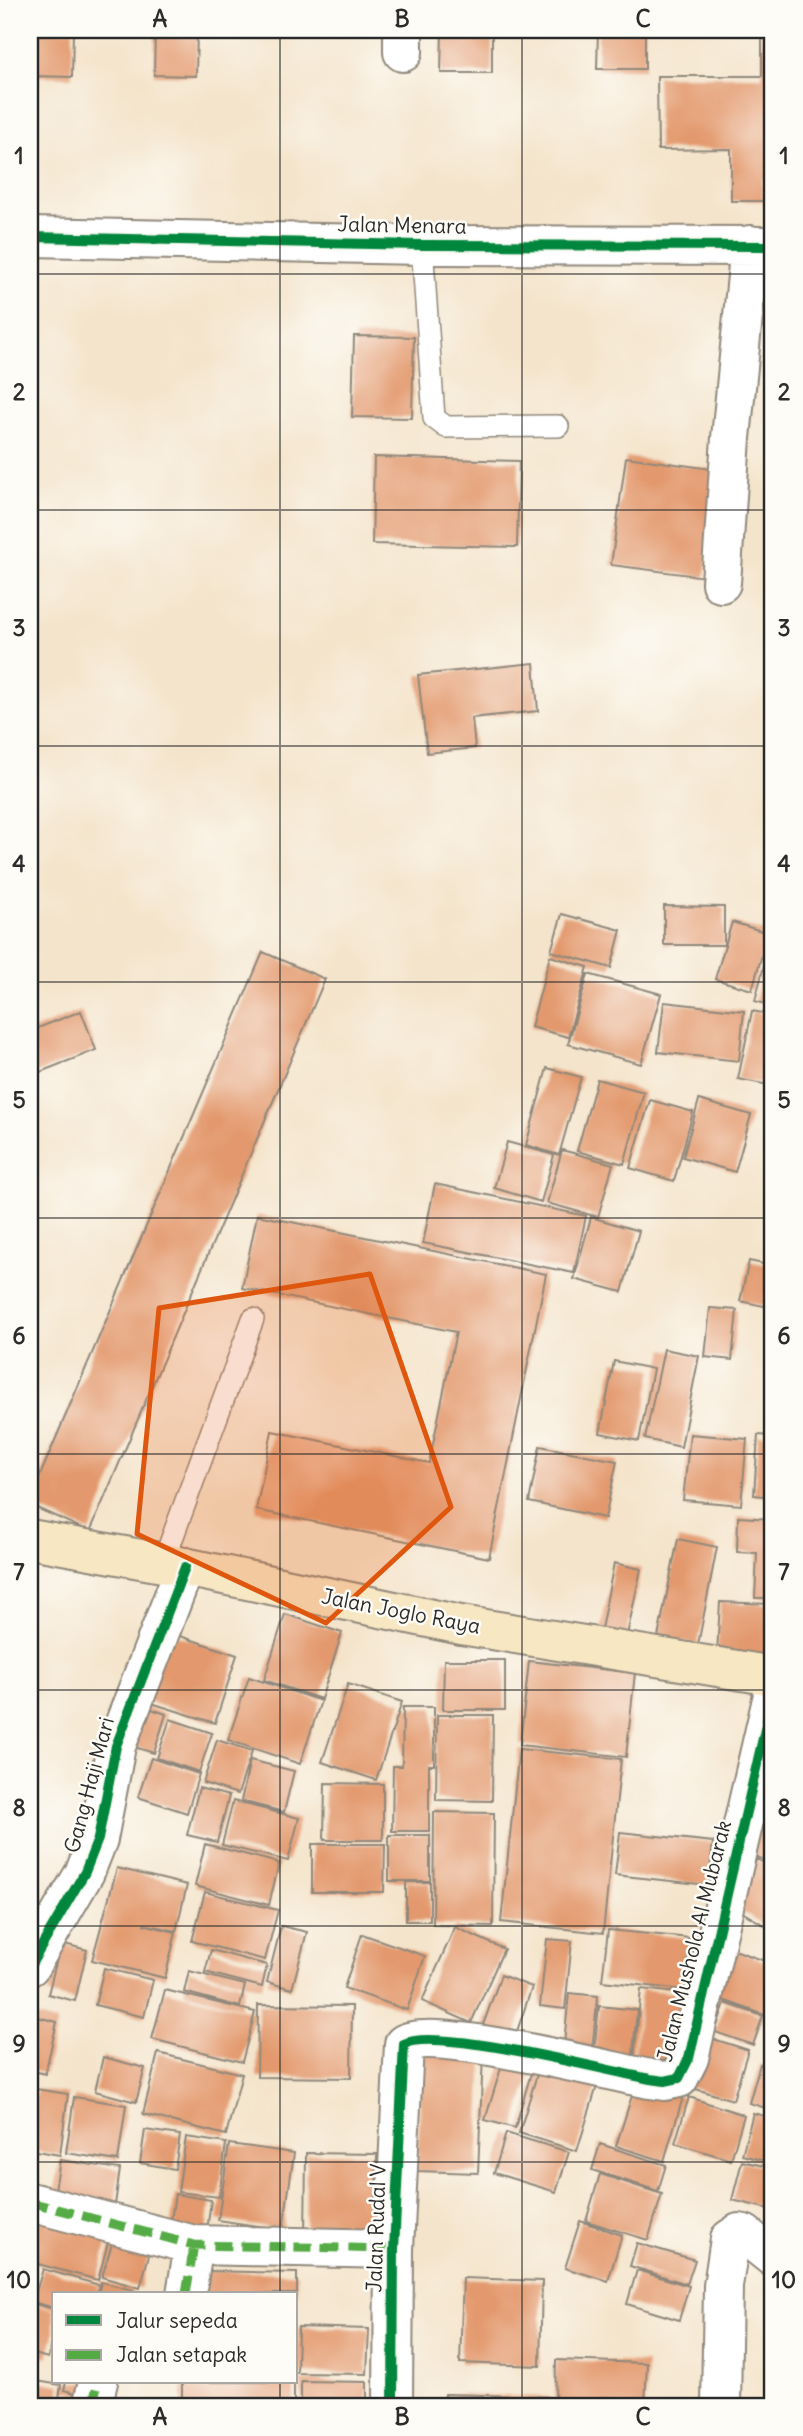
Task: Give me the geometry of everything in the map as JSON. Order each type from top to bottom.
[{"type":"main road","name":"Jalan Joglo Raya","points":[[30,1539],[174,1565],[461,1625],[773,1676]]},
{"type":"street","name":"Jalan Menara","points":[[30,237],[422,245],[762,246]]},
{"type":"street","points":[[721,583],[731,438],[762,246]]},
{"type":"street","name":"Gang Haji Mari","points":[[30,1966],[85,1872],[98,1839],[117,1746],[174,1565]]},
{"type":"street","name":"Jalan Mushola Al Mubarak","points":[[402,2052],[404,2044],[418,2039],[488,2046],[664,2081],[679,2078],[689,2058],[773,1695]]},
{"type":"street","name":"Jalan Rudal V","points":[[393,2406],[394,2249],[402,2052]]},
{"type":"street","points":[[30,2202],[194,2245],[394,2249]]},
{"type":"street","points":[[721,2406],[723,2286],[730,2239],[734,2235],[744,2234],[773,2257]]},
{"type":"street","points":[[186,2292],[194,2245]]},
{"type":"street","points":[[92,2406],[98,2384]]},
{"type":"lane","points":[[422,245],[434,418],[446,427],[558,426]]},
{"type":"lane","points":[[174,1565],[253,1319]]},
{"type":"highlighted area","points":[[370,1274],[451,1507],[326,1623],[137,1534],[159,1308]]},
{"type":"building","points":[[32,30],[73,30],[72,77],[31,76]]},
{"type":"building","points":[[155,30],[197,30],[196,76],[154,75]]},
{"type":"building","points":[[442,30],[492,30],[492,73],[441,73]]},
{"type":"building","points":[[598,30],[645,30],[645,69],[597,69]]},
{"type":"building","points":[[762,30],[773,30],[773,179],[763,179],[763,201],[731,201],[731,149],[658,150],[657,76],[762,76]]},
{"type":"building","points":[[354,336],[414,337],[412,418],[352,417]]},
{"type":"building","points":[[374,457],[519,461],[517,547],[372,544]]},
{"type":"building","points":[[626,457],[719,470],[705,577],[611,565]]},
{"type":"building","points":[[534,663],[538,711],[472,718],[475,748],[427,753],[418,675]]},
{"type":"building","points":[[664,906],[724,907],[724,945],[664,945]]},
{"type":"building","points":[[562,914],[621,930],[611,968],[551,951]]},
{"type":"building","points":[[732,922],[768,933],[752,990],[715,979]]},
{"type":"building","points":[[771,938],[773,939],[773,1006],[755,1001]]},
{"type":"building","points":[[263,952],[325,979],[90,1532],[30,1505],[30,1499]]},
{"type":"building","points":[[550,956],[588,967],[568,1037],[531,1027]]},
{"type":"building","points":[[588,974],[661,994],[641,1064],[568,1044]]},
{"type":"building","points":[[664,1002],[744,1011],[739,1061],[658,1052]]},
{"type":"building","points":[[81,1011],[96,1050],[30,1076],[30,1031]]},
{"type":"building","points":[[752,1011],[773,1015],[773,1086],[738,1079]]},
{"type":"building","points":[[547,1068],[581,1077],[559,1155],[526,1145]]},
{"type":"building","points":[[597,1079],[644,1092],[624,1164],[577,1151]]},
{"type":"building","points":[[650,1100],[693,1112],[674,1181],[630,1168]]},
{"type":"building","points":[[699,1100],[751,1115],[735,1172],[683,1157]]},
{"type":"building","points":[[507,1142],[554,1155],[541,1202],[494,1188]]},
{"type":"building","points":[[562,1150],[613,1164],[598,1217],[547,1203]]},
{"type":"building","points":[[435,1184],[586,1216],[574,1273],[423,1243]]},
{"type":"building","points":[[257,1215],[546,1274],[489,1558],[256,1510],[272,1431],[429,1463],[456,1332],[242,1288]]},
{"type":"building","points":[[591,1217],[639,1231],[622,1292],[574,1279]]},
{"type":"building","points":[[749,1261],[773,1266],[773,1308],[740,1301]]},
{"type":"building","points":[[710,1308],[737,1310],[732,1360],[705,1357]]},
{"type":"building","points":[[664,1349],[699,1356],[681,1447],[645,1439]]},
{"type":"building","points":[[614,1361],[653,1369],[639,1441],[600,1433]]},
{"type":"building","points":[[690,1434],[747,1439],[741,1505],[683,1500]]},
{"type":"building","points":[[758,1435],[773,1436],[773,1497],[754,1495]]},
{"type":"building","points":[[540,1446],[617,1461],[605,1518],[529,1502]]},
{"type":"building","points":[[738,1517],[773,1519],[773,1598],[755,1598],[757,1553],[737,1552]]},
{"type":"building","points":[[678,1539],[717,1547],[698,1645],[658,1637]]},
{"type":"building","points":[[614,1563],[641,1569],[627,1635],[601,1629]]},
{"type":"building","points":[[720,1602],[773,1604],[773,1656],[717,1654]]},
{"type":"building","points":[[285,1614],[342,1633],[321,1699],[264,1680]]},
{"type":"building","points":[[168,1632],[237,1655],[215,1723],[145,1701]]},
{"type":"building","points":[[444,1660],[505,1660],[505,1710],[443,1710]]},
{"type":"building","points":[[529,1661],[635,1673],[626,1757],[520,1745]]},
{"type":"building","points":[[249,1677],[321,1701],[300,1764],[228,1740]]},
{"type":"building","points":[[348,1684],[402,1702],[376,1780],[322,1762]]},
{"type":"building","points":[[137,1704],[166,1714],[154,1753],[124,1744]]},
{"type":"building","points":[[403,1707],[434,1707],[434,1765],[429,1765],[429,1831],[392,1831],[393,1766],[402,1766]]},
{"type":"building","points":[[437,1715],[493,1715],[492,1801],[436,1800]]},
{"type":"building","points":[[170,1719],[212,1733],[199,1772],[157,1758]]},
{"type":"building","points":[[217,1740],[252,1751],[238,1794],[203,1783]]},
{"type":"building","points":[[519,1749],[621,1759],[603,1933],[501,1922]]},
{"type":"building","points":[[151,1758],[199,1774],[187,1813],[138,1797]]},
{"type":"building","points":[[250,1760],[294,1771],[284,1812],[241,1801]]},
{"type":"building","points":[[325,1783],[383,1784],[383,1840],[324,1840]]},
{"type":"building","points":[[199,1788],[229,1796],[217,1842],[187,1835]]},
{"type":"building","points":[[233,1801],[299,1818],[288,1861],[222,1845]]},
{"type":"building","points":[[765,1811],[773,1814],[773,1863],[749,1854]]},
{"type":"building","points":[[434,1812],[494,1813],[493,1926],[433,1925]]},
{"type":"building","points":[[620,1832],[713,1842],[708,1885],[615,1875]]},
{"type":"building","points":[[389,1835],[430,1835],[430,1881],[389,1881]]},
{"type":"building","points":[[205,1844],[279,1863],[269,1905],[195,1886]]},
{"type":"building","points":[[312,1844],[385,1844],[384,1892],[312,1892]]},
{"type":"building","points":[[757,1859],[773,1868],[773,1913],[766,1926],[730,1905]]},
{"type":"building","points":[[117,1868],[187,1885],[176,1931],[143,1924],[176,1932],[165,1978],[92,1960]]},
{"type":"building","points":[[406,1882],[430,1882],[430,1921],[406,1921]]},
{"type":"building","points":[[205,1892],[278,1910],[265,1960],[192,1941]]},
{"type":"building","points":[[281,1926],[307,1932],[292,1989],[267,1982]]},
{"type":"building","points":[[455,1927],[504,1949],[471,2023],[422,2001]]},
{"type":"building","points":[[608,1930],[690,1938],[685,1990],[602,1981]]},
{"type":"building","points":[[362,1934],[425,1956],[407,2010],[344,1988]]},
{"type":"building","points":[[547,1939],[572,1941],[565,2009],[540,2006]]},
{"type":"building","points":[[61,1943],[87,1950],[75,2001],[48,1994]]},
{"type":"building","points":[[729,1948],[773,1964],[773,2018],[712,1996]]},
{"type":"building","points":[[211,1950],[267,1965],[262,1987],[205,1972]]},
{"type":"building","points":[[104,1968],[153,1980],[144,2017],[95,2005]]},
{"type":"building","points":[[189,1971],[245,1985],[240,2007],[184,1992]]},
{"type":"building","points":[[501,1975],[532,1987],[514,2040],[482,2028]]},
{"type":"building","points":[[641,1989],[687,1994],[679,2074],[633,2070]]},
{"type":"building","points":[[165,1990],[255,2012],[242,2062],[152,2039]]},
{"type":"building","points":[[569,1993],[598,1996],[591,2057],[563,2055]]},
{"type":"building","points":[[725,2003],[763,2016],[753,2045],[715,2032]]},
{"type":"building","points":[[258,2005],[352,2006],[351,2078],[257,2077]]},
{"type":"building","points":[[599,2006],[637,2010],[632,2064],[593,2060]]},
{"type":"building","points":[[30,2015],[57,2022],[45,2074],[30,2070]]},
{"type":"building","points":[[773,2025],[773,2061],[763,2058]]},
{"type":"building","points":[[704,2036],[748,2050],[733,2100],[689,2087]]},
{"type":"building","points":[[422,2052],[483,2054],[478,2173],[417,2171]]},
{"type":"building","points":[[158,2053],[242,2074],[226,2135],[143,2114]]},
{"type":"building","points":[[505,2055],[534,2063],[515,2128],[485,2120]]},
{"type":"building","points":[[103,2057],[145,2068],[136,2102],[95,2091]]},
{"type":"building","points":[[760,2064],[773,2067],[773,2110],[749,2103]]},
{"type":"building","points":[[539,2068],[597,2086],[577,2151],[519,2133]]},
{"type":"building","points":[[636,2083],[683,2097],[664,2161],[616,2146]]},
{"type":"building","points":[[36,2089],[68,2094],[60,2155],[30,2150]]},
{"type":"building","points":[[74,2097],[126,2105],[118,2161],[66,2153]]},
{"type":"building","points":[[689,2097],[744,2115],[731,2160],[675,2143]]},
{"type":"building","points":[[753,2113],[773,2118],[773,2163],[742,2155]]},
{"type":"building","points":[[145,2130],[180,2135],[175,2169],[140,2163]]},
{"type":"building","points":[[506,2133],[569,2152],[556,2192],[494,2173]]},
{"type":"building","points":[[186,2137],[226,2143],[219,2197],[178,2192]]},
{"type":"building","points":[[229,2144],[294,2153],[283,2230],[218,2220]]},
{"type":"building","points":[[600,2144],[666,2165],[658,2191],[592,2170]]},
{"type":"building","points":[[306,2153],[377,2154],[375,2240],[305,2239]]},
{"type":"building","points":[[60,2160],[120,2169],[114,2212],[53,2202]]},
{"type":"building","points":[[742,2161],[773,2168],[773,2210],[732,2200]]},
{"type":"building","points":[[600,2174],[662,2194],[648,2240],[586,2221]]},
{"type":"building","points":[[175,2194],[211,2200],[206,2239],[169,2234]]},
{"type":"building","points":[[30,2214],[111,2231],[98,2280],[30,2262]]},
{"type":"building","points":[[580,2221],[622,2235],[608,2281],[565,2268]]},
{"type":"building","points":[[116,2230],[153,2240],[140,2288],[102,2277]]},
{"type":"building","points":[[637,2243],[695,2260],[687,2284],[630,2266]]},
{"type":"building","points":[[43,2269],[99,2285],[97,2292],[52,2292],[52,2307],[33,2302]]},
{"type":"building","points":[[637,2270],[689,2286],[679,2320],[627,2304]]},
{"type":"building","points":[[203,2271],[297,2273],[297,2292],[202,2292]]},
{"type":"building","points":[[463,2278],[542,2281],[540,2366],[460,2363]]},
{"type":"building","points":[[101,2282],[133,2290],[132,2292],[98,2292]]},
{"type":"building","points":[[30,2303],[52,2308],[52,2343],[48,2358],[30,2353]]},
{"type":"building","points":[[298,2327],[369,2329],[367,2374],[298,2373]]},
{"type":"building","points":[[556,2360],[647,2363],[645,2406],[555,2406]]},
{"type":"building","points":[[30,2380],[61,2385],[58,2406],[30,2406]]},
{"type":"building","points":[[301,2381],[367,2382],[367,2406],[301,2406]]},
{"type":"building","points":[[66,2384],[88,2384],[85,2396],[64,2390]]},
{"type":"building","points":[[182,2384],[294,2384],[294,2406],[182,2406]]},
{"type":"building","points":[[445,2394],[549,2397],[549,2406],[444,2406]]},
{"type":"marked path","points":[[30,2202],[194,2245],[394,2249]]},
{"type":"marked path","points":[[186,2292],[194,2245]]},
{"type":"marked path","points":[[92,2406],[98,2384]]},
{"type":"cycle path","points":[[30,237],[422,245],[773,246]]},
{"type":"cycle path","points":[[30,1966],[85,1872],[98,1839],[116,1746],[185,1567]]},
{"type":"cycle path","points":[[393,2406],[394,2249],[404,2044],[421,2040],[484,2045],[650,2079],[665,2081],[679,2078],[689,2058],[773,1695]]}]
